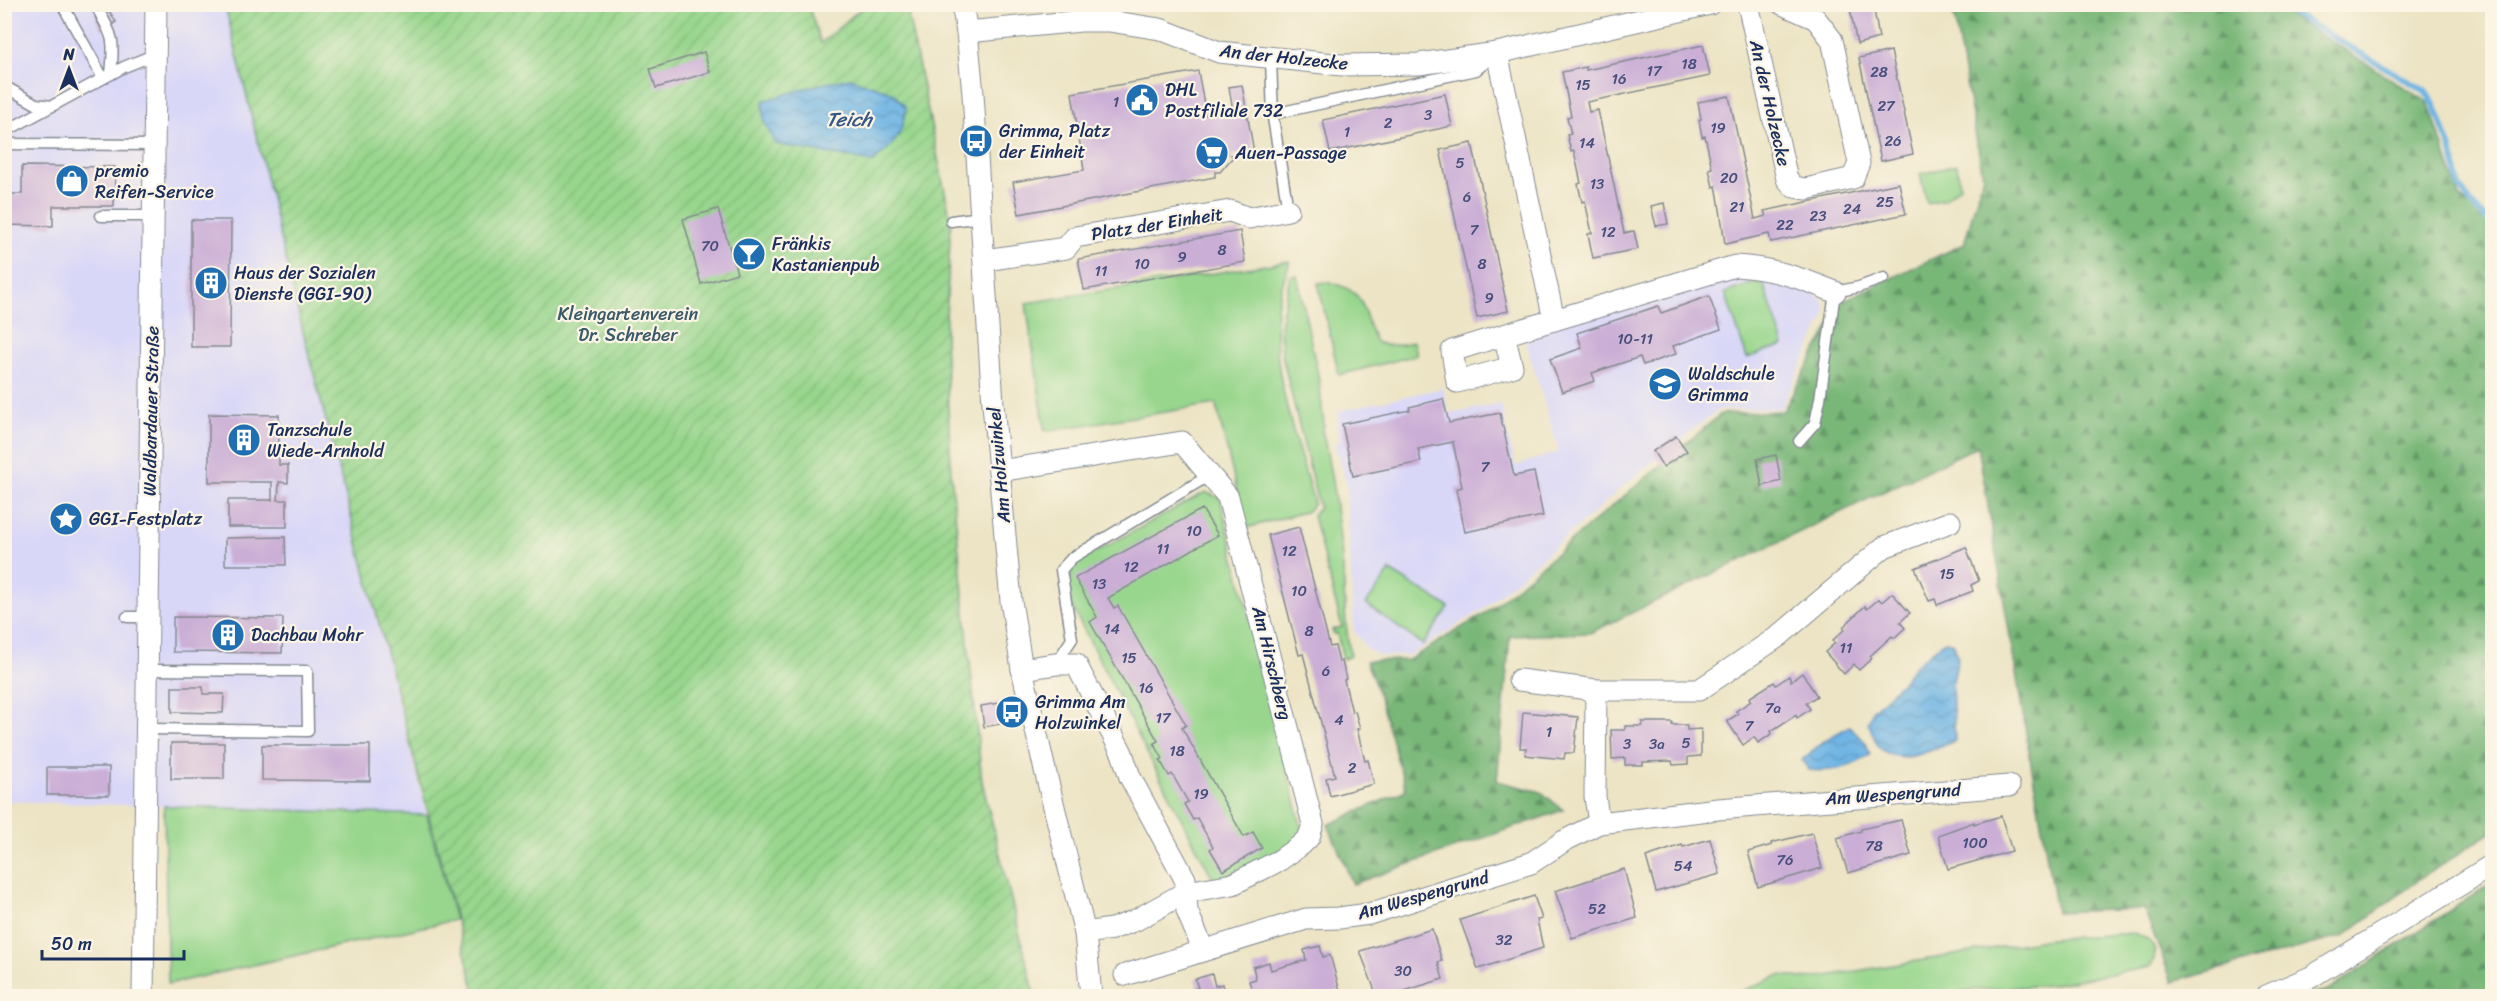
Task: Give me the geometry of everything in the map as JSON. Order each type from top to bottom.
[{"type":"street","name":"Waldbardauer Straße","points":[[143,996],[156,4]]},
{"type":"street","name":"Am Holzwinkel","points":[[962,4],[967,32],[999,471],[1011,601],[1022,669],[1085,933],[1091,996]]},
{"type":"street","name":"An der Holzecke","points":[[967,32],[1081,21],[1109,21],[1160,29],[1219,52],[1342,65],[1419,64],[1497,53],[1710,4]]},
{"type":"street","name":"An der Holzecke","points":[[1748,4],[1787,179],[1794,187],[1806,189],[1853,178],[1859,163],[1832,40],[1816,19],[1782,4]]},
{"type":"street","points":[[1497,53],[1554,320]]},
{"type":"street","name":"Platz der Einheit","points":[[985,260],[1066,249],[1075,237],[1230,211],[1249,218],[1288,210]]},
{"type":"street","points":[[1504,335],[1735,266],[1764,268],[1804,279],[1835,292]]},
{"type":"street","name":"Am Hirschberg","points":[[999,471],[1182,442],[1228,497],[1313,824],[1309,837],[1301,845],[1270,865],[1233,884],[1186,892],[1136,920],[1112,929],[1085,933]]},
{"type":"street","points":[[1519,680],[1596,690],[1699,690],[1779,636],[1884,547],[1950,522]]},
{"type":"street","points":[[1022,669],[1056,664],[1076,664],[1122,753],[1130,777],[1185,879],[1187,911],[1203,950]]},
{"type":"street","points":[[1596,690],[1595,797],[1599,823]]},
{"type":"street","name":"Am Wespengrund","points":[[1125,975],[1306,919],[1369,914],[1531,863],[1564,841],[1599,823],[1718,809],[2009,786]]},
{"type":"street","points":[[2266,996],[2311,977],[2493,865]]},
{"type":"lane","points":[[62,4],[107,76]]},
{"type":"lane","points":[[95,4],[112,34],[114,46],[107,76]]},
{"type":"lane","points":[[1273,114],[1476,70],[1497,53]]},
{"type":"lane","points":[[4,132],[107,76],[156,54]]},
{"type":"lane","name":"Platz der Einheit","points":[[1271,58],[1273,114],[1288,210]]},
{"type":"lane","points":[[4,86],[36,104],[52,106]]},
{"type":"lane","points":[[4,144],[154,145]]},
{"type":"lane","points":[[101,216],[153,216]]},
{"type":"lane","points":[[951,221],[981,217]]},
{"type":"lane","points":[[1799,441],[1815,423],[1817,415],[1835,292],[1884,278]]},
{"type":"lane","points":[[1056,664],[1072,639],[1061,570],[1072,558],[1210,475]]},
{"type":"lane","points":[[128,616],[149,616]]},
{"type":"lane","points":[[147,670],[307,671],[308,731],[147,729]]},
{"type":"shaded area","points":[[5,5],[225,5],[305,340],[427,815],[5,801]]},
{"type":"shaded area","points":[[1749,270],[1807,287],[1824,302],[1826,314],[1781,408],[1718,410],[1634,477],[1482,610],[1410,655],[1382,656],[1368,650],[1354,631],[1346,481],[1334,444],[1340,441],[1337,423],[1339,411],[1443,388],[1449,414],[1501,404],[1515,466],[1559,452],[1524,335]]},
{"type":"green space","name":"Kleingartenverein Dr. Schreber","points":[[225,5],[808,5],[821,43],[865,5],[906,5],[951,221],[945,337],[951,473],[982,782],[1035,996],[476,996],[305,340]]},
{"type":"green space","points":[[1952,5],[2273,5],[2428,102],[2460,198],[2492,219],[2492,832],[2426,875],[2343,936],[2172,982],[2144,909],[2056,912],[1978,446],[1590,633],[1510,636],[1497,781],[1541,792],[1563,810],[1353,884],[1328,825],[1406,790],[1378,692],[1366,661],[1409,660],[1487,612],[1721,414],[1783,411],[1844,300],[1964,244],[1983,176]]},
{"type":"green space","points":[[1957,165],[1960,186],[1945,199],[1927,203],[1920,174]]},
{"type":"green space","points":[[1290,261],[1278,304],[1276,333],[1281,382],[1314,503],[1308,511],[1246,528],[1216,404],[1045,431],[1026,303]]},
{"type":"green space","points":[[1297,275],[1319,380],[1324,426],[1322,429],[1339,533],[1351,656],[1343,659],[1337,633],[1334,634],[1332,630],[1342,627],[1313,516],[1319,507],[1282,355],[1280,326],[1290,276]]},
{"type":"green space","points":[[1762,280],[1784,345],[1747,358],[1725,293]]},
{"type":"green space","points":[[1329,282],[1343,286],[1358,297],[1376,342],[1390,345],[1414,342],[1417,355],[1339,375],[1318,283]]},
{"type":"green space","points":[[1205,492],[1220,498],[1303,833],[1295,844],[1215,882],[1071,605],[1068,585],[1074,564]]},
{"type":"green space","points":[[1390,571],[1449,607],[1423,645],[1366,604]]},
{"type":"green space","points":[[164,806],[427,815],[455,920],[168,984]]},
{"type":"green space","points":[[2492,883],[2492,996],[2301,996],[2328,990]]},
{"type":"green space","points":[[2134,933],[2145,938],[2153,946],[2155,955],[2150,967],[2050,985],[1974,990],[1943,996],[1730,996],[1780,975],[1809,979],[2050,939]]},
{"type":"water","name":"Teich","points":[[850,78],[893,93],[906,108],[902,127],[896,139],[881,155],[873,162],[776,144],[764,121],[763,101]]},
{"type":"water","points":[[1945,641],[1951,642],[1955,647],[1958,659],[1952,686],[1955,741],[1907,757],[1889,754],[1878,746],[1868,723],[1873,710],[1902,682],[1914,666]]},
{"type":"water","points":[[1850,726],[1866,743],[1870,755],[1841,768],[1809,770],[1802,760],[1825,740]]},
{"type":"building","points":[[1849,4],[1873,4],[1879,38],[1857,44]]},
{"type":"building","points":[[108,9],[116,22],[102,30],[95,17]]},
{"type":"building","points":[[1703,45],[1710,76],[1587,102],[1589,112],[1598,110],[1624,233],[1634,231],[1638,249],[1593,258],[1588,234],[1592,233],[1585,201],[1582,202],[1578,184],[1581,183],[1574,151],[1571,152],[1567,135],[1571,134],[1567,117],[1571,116],[1562,72],[1586,67],[1586,70]]},
{"type":"building","points":[[1891,51],[1913,154],[1881,161],[1859,58]]},
{"type":"building","points":[[704,52],[710,72],[656,88],[650,69]]},
{"type":"building","points":[[1198,71],[1206,115],[1233,111],[1229,87],[1242,85],[1254,152],[1231,155],[1233,157],[1220,172],[1215,172],[1215,177],[1019,214],[1013,182],[1084,170],[1072,93]]},
{"type":"building","points":[[1445,94],[1452,126],[1330,152],[1323,120]]},
{"type":"building","points":[[1729,96],[1755,219],[1766,216],[1764,211],[1899,183],[1906,214],[1771,242],[1769,234],[1725,244],[1716,186],[1713,187],[1709,169],[1712,168],[1705,136],[1702,137],[1698,102]]},
{"type":"building","points":[[1472,143],[1508,311],[1477,318],[1440,150]]},
{"type":"building","points":[[22,166],[115,167],[114,206],[53,206],[53,226],[4,225],[4,194],[22,194]]},
{"type":"building","points":[[1664,203],[1668,224],[1656,226],[1651,206]]},
{"type":"building","points":[[718,209],[737,273],[701,284],[683,219]]},
{"type":"building","name":"Haus der Sozialen Dienste (GGI-90)","points":[[191,220],[231,220],[230,347],[191,347]]},
{"type":"building","points":[[1240,231],[1245,262],[1084,290],[1078,259]]},
{"type":"building","points":[[1709,296],[1721,329],[1673,346],[1676,354],[1643,365],[1640,357],[1592,373],[1595,381],[1562,392],[1550,359],[1582,348],[1577,333],[1658,306],[1661,313]]},
{"type":"building","points":[[1443,399],[1449,423],[1500,413],[1514,476],[1534,472],[1543,516],[1465,532],[1456,489],[1462,487],[1453,442],[1418,449],[1421,462],[1353,476],[1342,424],[1410,410],[1409,407]]},
{"type":"building","name":"Tanzschule Wiede-Arnhold","points":[[209,414],[279,415],[279,465],[288,465],[288,483],[279,482],[278,500],[287,500],[287,527],[228,527],[228,500],[272,500],[272,482],[209,482]]},
{"type":"building","points":[[1676,436],[1687,451],[1663,467],[1653,451]]},
{"type":"building","points":[[1776,455],[1781,481],[1762,486],[1757,459]]},
{"type":"building","points":[[1202,509],[1218,535],[1108,598],[1114,608],[1118,606],[1186,725],[1182,728],[1244,837],[1253,832],[1262,848],[1223,871],[1210,849],[1213,847],[1197,818],[1193,820],[1184,804],[1188,802],[1172,774],[1169,776],[1160,760],[1163,759],[1154,743],[1158,741],[1090,622],[1097,617],[1075,578]]},
{"type":"building","points":[[1299,527],[1330,647],[1335,646],[1339,662],[1342,661],[1352,712],[1355,711],[1365,761],[1368,760],[1374,784],[1330,796],[1326,778],[1335,776],[1303,654],[1299,655],[1268,535]]},
{"type":"building","points":[[285,537],[286,565],[225,565],[225,538]]},
{"type":"building","points":[[1966,547],[1979,581],[1971,585],[1973,591],[1937,605],[1935,599],[1929,601],[1915,568]]},
{"type":"building","points":[[1892,593],[1910,613],[1900,622],[1905,628],[1894,638],[1892,636],[1870,656],[1872,658],[1859,670],[1854,664],[1844,674],[1825,652],[1835,643],[1832,641],[1845,629],[1843,627],[1865,606],[1867,609],[1879,599],[1882,602]]},
{"type":"building","name":"Dachbau Mohr","points":[[173,617],[283,618],[282,653],[173,652]]},
{"type":"building","points":[[1802,673],[1817,696],[1806,703],[1810,709],[1771,731],[1772,734],[1758,743],[1754,737],[1743,745],[1727,721],[1738,714],[1736,711],[1751,701],[1749,698],[1774,682],[1776,685],[1789,676],[1791,681]]},
{"type":"building","points":[[172,687],[203,687],[203,694],[224,694],[223,713],[172,712]]},
{"type":"building","points":[[998,703],[1001,724],[984,727],[981,706]]},
{"type":"building","points":[[1523,712],[1578,717],[1574,753],[1565,753],[1564,759],[1525,755],[1526,748],[1520,748]]},
{"type":"building","points":[[1642,722],[1672,722],[1672,725],[1687,725],[1687,730],[1701,729],[1701,756],[1688,757],[1688,764],[1673,765],[1672,761],[1625,765],[1625,758],[1612,759],[1611,730],[1625,730],[1625,726],[1642,726]]},
{"type":"building","points":[[171,743],[224,743],[224,779],[171,779]]},
{"type":"building","points":[[262,745],[370,745],[370,781],[262,780]]},
{"type":"building","points":[[47,767],[109,767],[109,795],[47,795]]},
{"type":"building","points":[[2001,816],[2012,851],[1948,869],[1938,835],[1974,822],[1974,824]]},
{"type":"building","points":[[1901,820],[1911,855],[1848,873],[1837,838],[1861,831],[1861,829]]},
{"type":"building","points":[[1812,833],[1822,868],[1758,887],[1748,852],[1772,845],[1771,843]]},
{"type":"building","points":[[1710,839],[1720,874],[1656,892],[1646,857],[1682,845],[1683,847]]},
{"type":"building","points":[[1624,869],[1637,918],[1572,938],[1555,891]]},
{"type":"building","points":[[1534,896],[1542,919],[1537,920],[1543,948],[1478,969],[1460,920]]},
{"type":"building","points":[[1432,929],[1442,961],[1438,962],[1443,979],[1388,996],[1377,996],[1360,951]]},
{"type":"building","points":[[1320,946],[1323,957],[1330,955],[1340,991],[1322,996],[1254,996],[1249,981],[1256,979],[1253,967],[1269,962],[1271,970],[1306,960],[1304,950]]},
{"type":"building","points":[[1212,974],[1215,986],[1222,984],[1225,996],[1169,996],[1198,988],[1195,979]]},
{"type":"building","points":[[1161,990],[1162,996],[1144,996],[1144,994]]},
{"type":"waterway","points":[[2277,4],[2425,91],[2435,106],[2455,161],[2459,187],[2477,211],[2492,224]]},
{"type":"place","name":"DHL Postfiliale 732","points":[[1142,100]]},
{"type":"place","name":"Grimma, Platz der Einheit","points":[[976,141]]},
{"type":"place","name":"Auen-Passage","points":[[1212,153]]},
{"type":"place","name":"premio Reifen-Service","points":[[72,181]]},
{"type":"place","name":"Fränkis Kastanienpub","points":[[749,254]]},
{"type":"place","name":"Haus der Sozialen Dienste (GGI-90)","points":[[211,283]]},
{"type":"place","name":"Waldschule Grimma","points":[[1665,384]]},
{"type":"place","name":"Tanzschule Wiede-Arnhold","points":[[244,440]]},
{"type":"place","name":"GGI-Festplatz","points":[[66,519]]},
{"type":"place","name":"Dachbau Mohr","points":[[228,635]]},
{"type":"place","name":"Grimma Am Holzwinkel","points":[[1012,712]]}]
